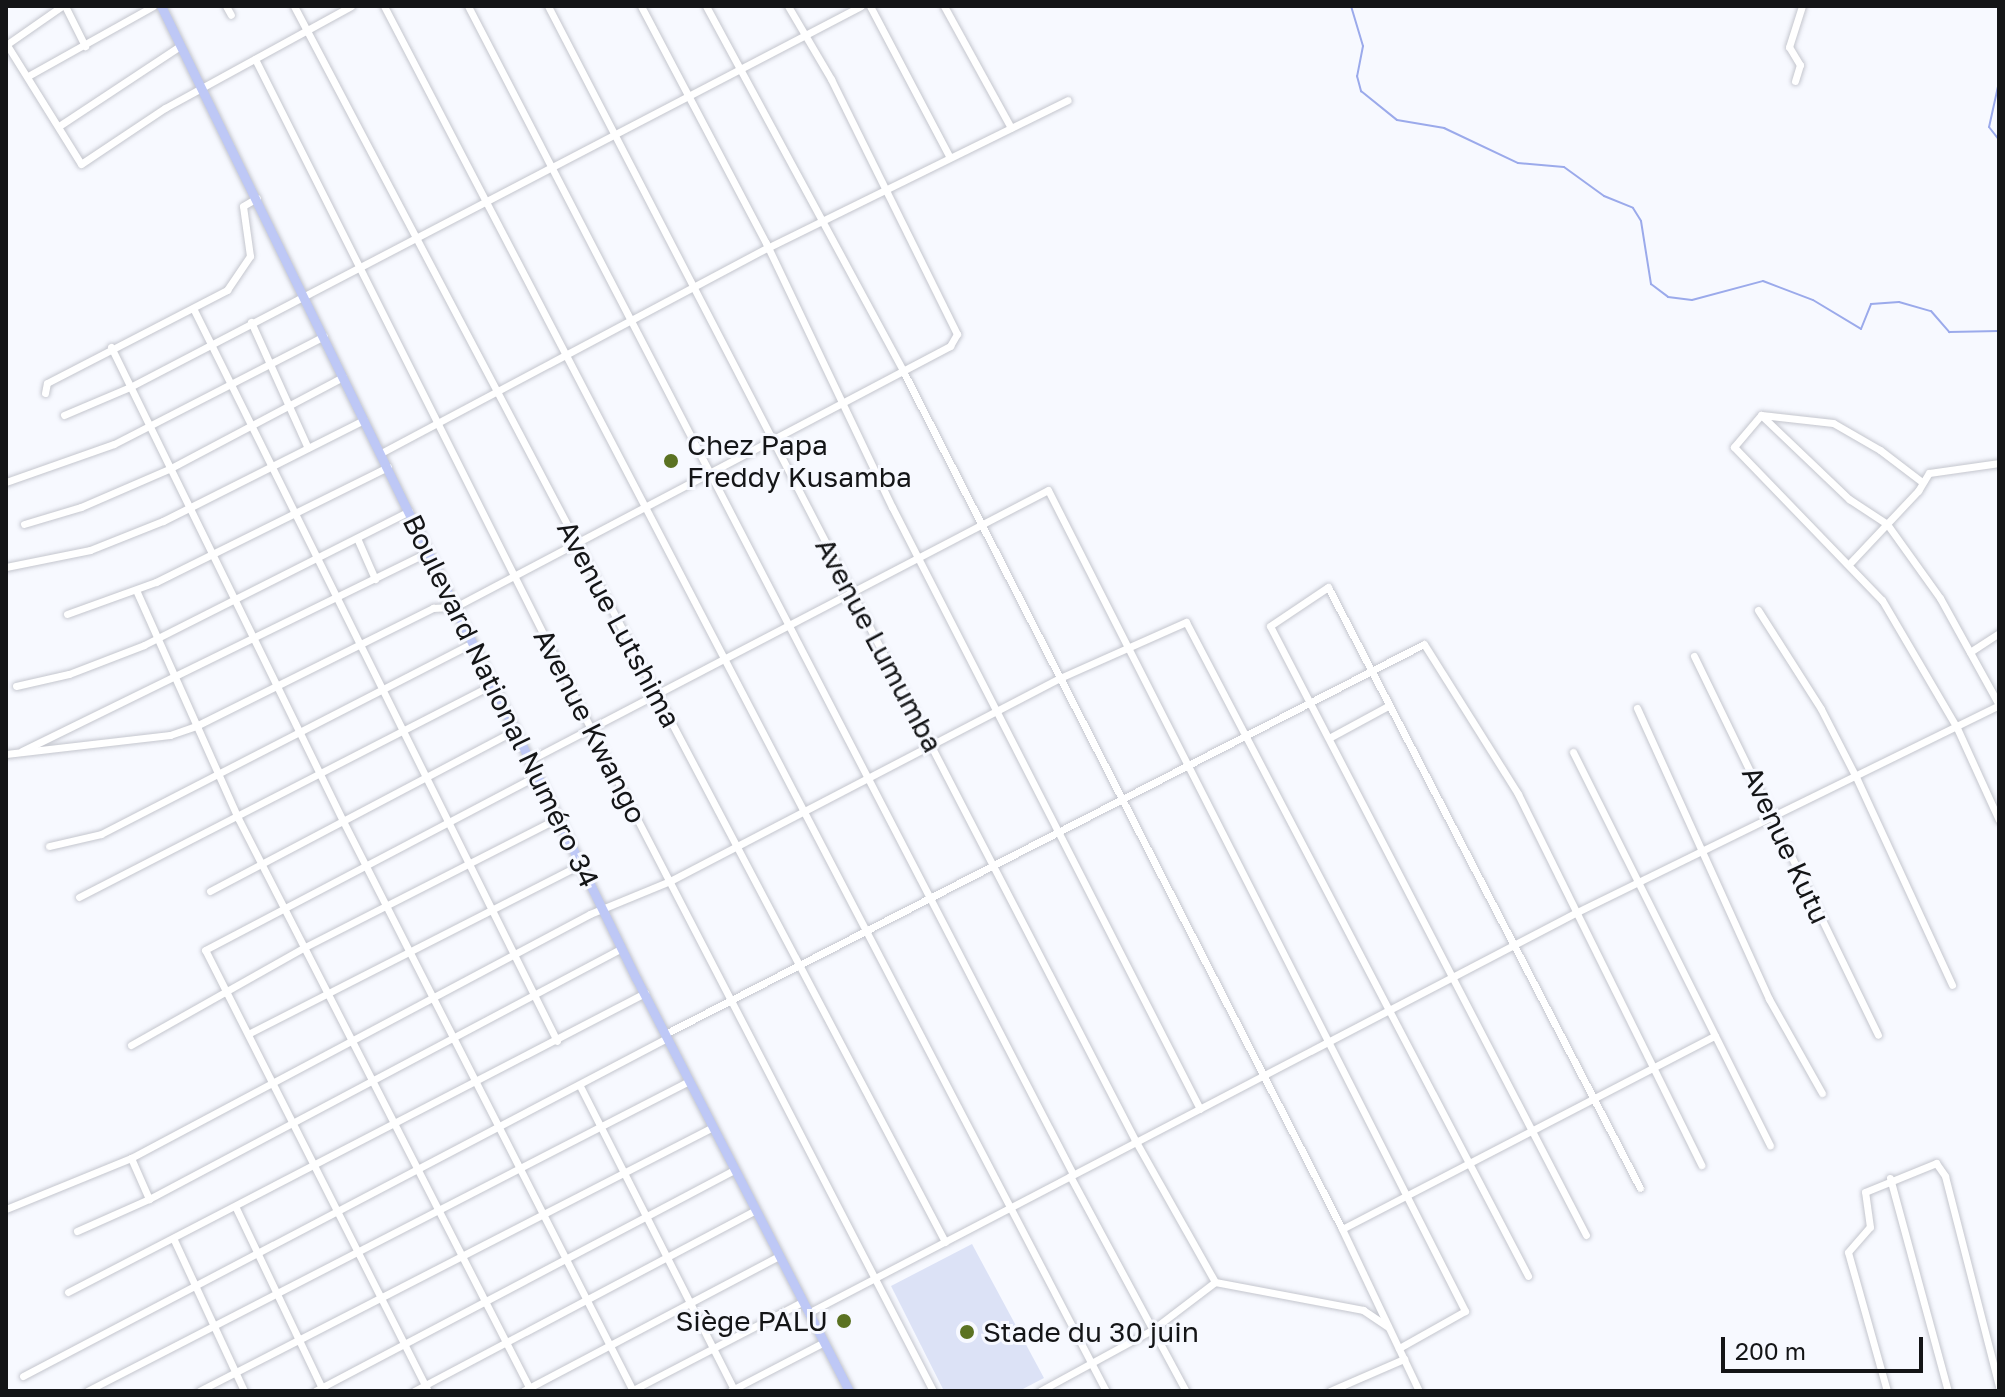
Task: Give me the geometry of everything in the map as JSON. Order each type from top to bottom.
[{"type":"main road","name":"Boulevard National Numéro 34","points":[[161,6],[604,912],[847,1390]]},
{"type":"street","points":[[85,46],[63,6],[7,45],[81,164],[200,89],[351,6]]},
{"type":"street","points":[[28,76],[153,6]]},
{"type":"street","points":[[226,6],[231,15]]},
{"type":"street","name":"Avenue Lutshima","points":[[294,6],[945,1242]]},
{"type":"street","points":[[384,6],[1011,1207],[1013,1222],[1106,1391]]},
{"type":"street","points":[[468,6],[865,779],[1186,1391]]},
{"type":"street","name":"Avenue Lumumba","points":[[548,6],[617,134],[850,593],[1135,1140],[1215,1282]]},
{"type":"street","points":[[641,6],[767,248],[919,558],[1200,1109]]},
{"type":"street","points":[[706,6],[903,371],[1342,1229],[1419,1391]]},
{"type":"street","points":[[6,754],[170,735],[196,726],[433,608],[455,607],[950,346],[957,334],[831,79],[788,6]]},
{"type":"street","points":[[64,415],[130,387],[304,294],[358,270],[861,6]]},
{"type":"street","points":[[870,6],[949,156]]},
{"type":"street","points":[[944,6],[1011,128]]},
{"type":"street","points":[[1795,81],[1800,65],[1789,47],[1802,6]]},
{"type":"street","points":[[59,126],[180,46]]},
{"type":"street","name":"Avenue Kwango","points":[[255,59],[358,270],[592,730],[933,1391]]},
{"type":"street","points":[[381,453],[436,420],[767,248],[824,224],[886,188],[1068,100]]},
{"type":"street","points":[[45,393],[47,383],[111,347],[194,310],[227,290],[247,263],[243,206],[257,198]]},
{"type":"street","points":[[194,310],[249,427],[557,1041]]},
{"type":"street","points":[[251,322],[308,448]]},
{"type":"street","points":[[6,482],[82,458],[148,428],[324,336]]},
{"type":"street","points":[[111,347],[298,732],[632,1391],[802,1302]]},
{"type":"street","points":[[24,524],[81,507],[169,469],[343,377]]},
{"type":"street","points":[[1761,415],[1833,423],[1880,450],[1922,482]]},
{"type":"street","points":[[808,1313],[1577,912],[1999,705],[1940,598],[1887,524],[1849,499],[1761,415]]},
{"type":"street","points":[[1761,415],[1734,447],[1851,562],[1882,600],[1957,728],[1999,820]]},
{"type":"street","points":[[6,567],[90,550],[188,509],[364,420]]},
{"type":"street","points":[[1851,562],[1935,469],[1999,463]]},
{"type":"street","points":[[67,614],[136,590],[388,467]]},
{"type":"street","points":[[530,760],[1048,490],[1183,764],[1404,1198],[1465,1311],[1399,1348]]},
{"type":"street","points":[[16,686],[83,669],[158,637],[409,511]]},
{"type":"street","points":[[357,538],[375,579]]},
{"type":"street","points":[[20,753],[176,680],[429,552]]},
{"type":"street","points":[[1586,1235],[1270,626],[1328,587],[1388,706],[1463,839],[1514,946],[1640,1188]]},
{"type":"street","points":[[136,590],[238,818],[461,1253],[527,1390],[779,1256]]},
{"type":"street","points":[[1758,610],[1821,709],[1856,777],[1952,985]]},
{"type":"street","points":[[6,1209],[131,1158],[590,914],[604,912],[670,881],[1060,678],[1125,646],[1186,622],[1246,732],[1466,1164],[1528,1276]]},
{"type":"street","points":[[1970,652],[1999,633]]},
{"type":"street","points":[[49,846],[101,834],[473,643]]},
{"type":"street","points":[[23,1376],[580,1086],[730,1000],[990,862],[1424,644],[1436,657],[1518,794],[1701,1165]]},
{"type":"street","name":"Avenue Kutu","points":[[1694,656],[1878,1035]]},
{"type":"street","points":[[79,897],[494,684]]},
{"type":"street","points":[[1329,738],[1388,706]]},
{"type":"street","points":[[1637,708],[1705,851],[1769,999],[1822,1093]]},
{"type":"street","points":[[210,891],[516,730]]},
{"type":"street","points":[[1573,752],[1770,1145]]},
{"type":"street","points":[[427,1388],[205,950],[538,775]]},
{"type":"street","points":[[131,1045],[305,947],[558,818]]},
{"type":"street","points":[[248,1034],[581,864]]},
{"type":"street","points":[[77,1231],[149,1199],[622,948]]},
{"type":"street","points":[[68,1292],[236,1208],[645,993]]},
{"type":"street","points":[[1342,1229],[1531,1131],[1593,1095],[1715,1036]]},
{"type":"street","points":[[87,1391],[689,1081]]},
{"type":"street","points":[[580,1086],[733,1390],[824,1342]]},
{"type":"street","points":[[199,1391],[381,1298],[461,1253],[500,1241],[542,1213],[713,1127]]},
{"type":"street","points":[[131,1158],[149,1199]]},
{"type":"street","points":[[1887,1391],[1848,1252],[1870,1227],[1865,1192],[1890,1178],[1940,1165],[1999,1387]]},
{"type":"street","points":[[236,1208],[320,1390],[735,1170]]},
{"type":"street","points":[[1890,1178],[1948,1391]]},
{"type":"street","points":[[414,1391],[427,1388],[505,1343],[756,1210]]},
{"type":"street","points":[[174,1240],[193,1288],[244,1391]]},
{"type":"street","points":[[1040,1391],[1152,1330],[1215,1282],[1363,1310],[1388,1327]]},
{"type":"street","points":[[1330,1391],[1404,1359]]},
{"type":"shaded area","name":"Stade du 30 juin","points":[[972,1244],[1044,1378],[1019,1391],[944,1391],[891,1286]]},
{"type":"waterway","points":[[1351,6],[1363,46],[1357,76],[1361,91],[1397,120],[1444,128],[1518,163],[1564,167],[1604,196],[1633,208],[1641,221],[1651,284],[1668,297],[1692,300],[1763,281],[1813,300],[1861,329],[1871,304],[1899,302],[1931,311],[1949,332],[1999,331]]},
{"type":"waterway","points":[[1999,82],[1989,127],[1999,140]]},
{"type":"place","name":"Chez Papa Freddy Kusamba","points":[[671,461]]},
{"type":"place","name":"Siège PALU","points":[[844,1321]]},
{"type":"place","name":"Stade du 30 juin","points":[[967,1332]]}]
